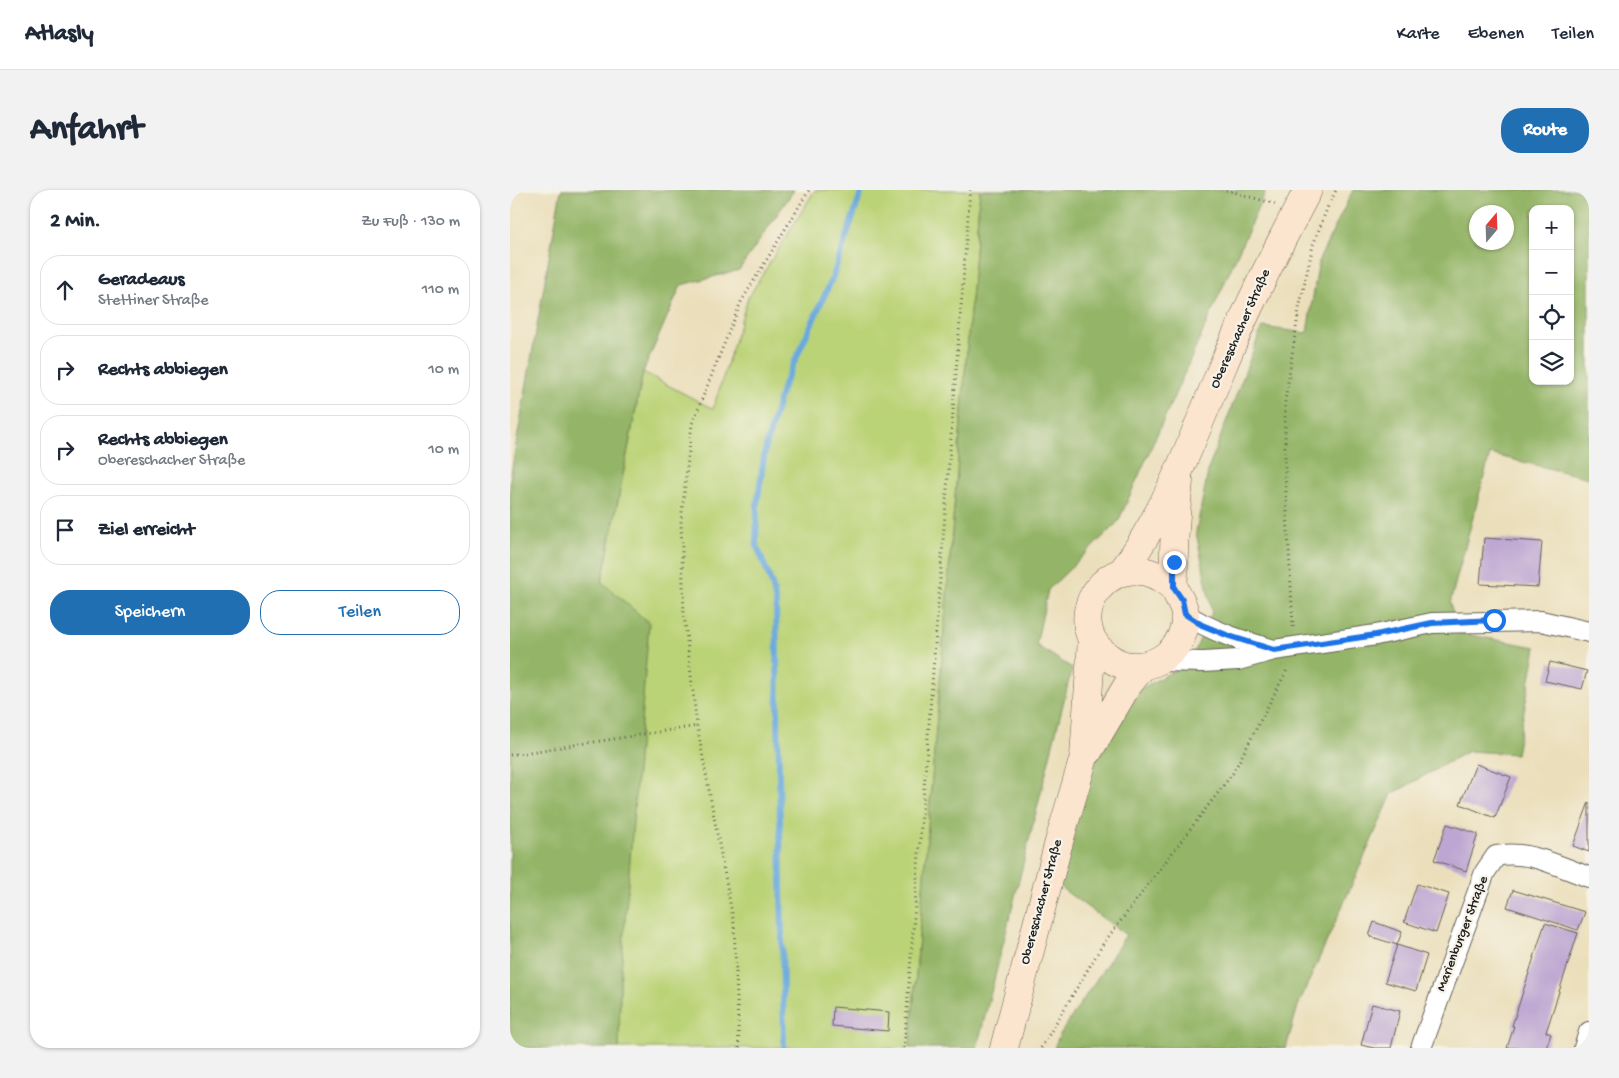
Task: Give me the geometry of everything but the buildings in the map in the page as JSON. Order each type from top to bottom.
[{"type":"main road","name":"Obereschacher Straße","points":[[1122,572],[1137,551],[1180,472],[1222,366],[1308,190]]},
{"type":"main road","name":"Obereschacher Straße","points":[[1174,588],[1174,532],[1180,472]]},
{"type":"main road","points":[[1137,569],[1151,572],[1164,578],[1174,588],[1182,600],[1185,614],[1184,628],[1180,641],[1172,652],[1152,664],[1127,666],[1113,661],[1101,652],[1092,639],[1088,628],[1090,604],[1102,584],[1122,572],[1137,569]]},
{"type":"main road","name":"Obereschacher Straße","points":[[1004,1048],[1060,838],[1084,757],[1092,639]]},
{"type":"main road","name":"Obereschacher Straße","points":[[1084,757],[1127,686],[1152,664]]},
{"type":"street","points":[[1185,614],[1202,625],[1229,636],[1274,650]]},
{"type":"street","points":[[1152,664],[1238,660],[1274,650],[1367,637],[1432,623],[1541,621],[1589,632]]},
{"type":"street","name":"Marienburger Straße","points":[[1422,1048],[1485,872],[1496,856],[1510,853],[1532,857],[1589,877]]},
{"type":"street","points":[[1584,1048],[1589,1032]]},
{"type":"path","points":[[739,1048],[734,924],[697,726],[684,615],[681,521],[692,424],[741,302],[809,190]]},
{"type":"path","points":[[904,1048],[970,190]]},
{"type":"path","points":[[1226,190],[1267,200]]},
{"type":"path","points":[[1294,636],[1285,474],[1285,402],[1299,309],[1313,246],[1336,190]]},
{"type":"path","points":[[1041,1048],[1103,944],[1233,773],[1285,678],[1290,662]]},
{"type":"path","points":[[510,755],[697,726]]},
{"type":"green space","points":[[561,190],[794,190],[739,270],[681,285],[643,372],[602,582],[649,623],[620,984],[619,1048],[510,1048],[510,479]]},
{"type":"green space","points":[[815,190],[980,190],[910,1048],[619,1048],[620,984],[602,583],[643,372],[713,409],[748,298]]},
{"type":"green space","points":[[980,190],[1266,190],[1118,522],[1048,590],[1036,645],[1072,668],[977,1048],[910,1048]]},
{"type":"green space","points":[[1353,190],[1589,190],[1589,478],[1490,454],[1450,603],[1459,633],[1536,647],[1516,754],[1468,751],[1392,794],[1298,1006],[1286,1048],[1054,1048],[1059,1036],[1126,935],[1057,885],[1097,745],[1131,694],[1190,662],[1212,612],[1196,532],[1209,467],[1262,327],[1307,333],[1319,260]]},
{"type":"waterway","points":[[784,1048],[776,603],[772,584],[756,544],[757,505],[765,450],[782,389],[832,279],[862,190]]},
{"type":"route","points":[[1174,562],[1174,588],[1182,600],[1185,614],[1202,625],[1229,636],[1274,650],[1312,646],[1432,623],[1494,620]]}]
